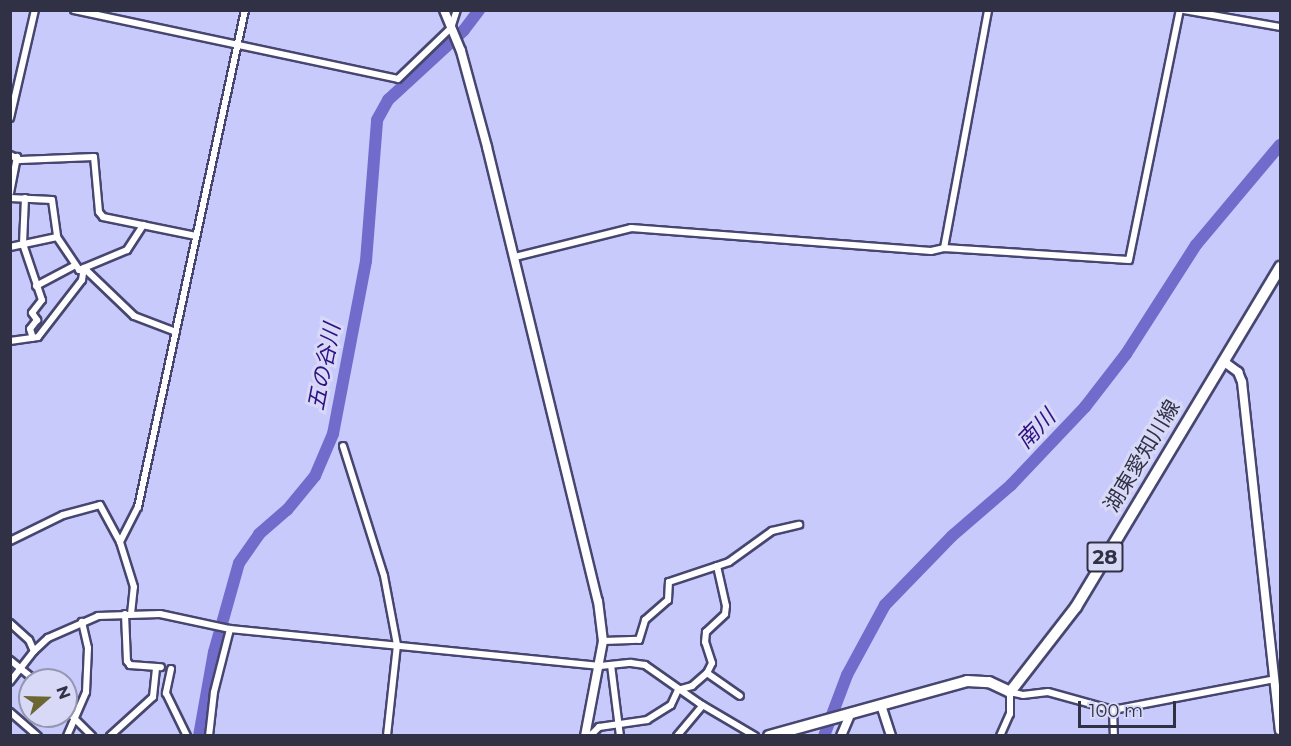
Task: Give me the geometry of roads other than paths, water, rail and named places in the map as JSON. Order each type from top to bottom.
[{"type":"main road","name":"湖東愛知川線","points":[[1010,692],[1076,607],[1281,267]]},
{"type":"main road","points":[[769,735],[967,681],[989,682],[1010,692]]},
{"type":"street","points":[[10,118],[35,10]]},
{"type":"street","points":[[74,10],[398,79],[452,28],[457,10]]},
{"type":"street","points":[[120,542],[138,507],[245,10]]},
{"type":"street","points":[[444,10],[461,51],[515,257],[598,601],[603,641],[585,735]]},
{"type":"street","points":[[944,248],[988,10]]},
{"type":"street","points":[[515,257],[631,228],[932,251],[944,248],[1129,260],[1182,10],[1281,27]]},
{"type":"street","points":[[10,193],[14,156],[94,157],[99,212],[103,217],[196,236]]},
{"type":"street","points":[[10,198],[52,200],[57,237],[74,266]]},
{"type":"street","points":[[25,198],[23,244],[42,300],[32,313],[37,320],[30,329],[33,338]]},
{"type":"street","points":[[84,268],[127,250],[143,225]]},
{"type":"street","points":[[10,248],[57,237]]},
{"type":"street","points":[[36,286],[74,266],[84,268],[134,316],[176,332]]},
{"type":"street","points":[[10,334],[11,341],[38,337],[82,280],[84,268]]},
{"type":"street","points":[[1223,361],[1238,372],[1242,382],[1277,677],[1281,730]]},
{"type":"street","points":[[343,446],[384,576],[397,645],[387,735]]},
{"type":"street","points":[[10,541],[63,515],[100,505],[120,542],[134,587],[128,614],[127,661],[130,666],[159,667],[153,697],[110,735]]},
{"type":"street","points":[[603,641],[639,640],[645,620],[668,600],[669,582],[717,566],[741,555],[772,531],[799,525]]},
{"type":"street","points":[[590,735],[598,727],[619,726],[647,720],[671,705],[678,690],[683,690],[707,673],[712,663],[705,642],[706,632],[724,614],[726,606],[717,566]]},
{"type":"street","points":[[10,682],[34,651],[48,638],[82,622],[128,614],[160,614],[230,628],[600,666],[645,665],[703,705],[755,735]]},
{"type":"street","points":[[78,707],[86,692],[88,648],[82,622]]},
{"type":"street","points":[[10,623],[29,640],[34,651]]},
{"type":"street","points":[[209,735],[214,692],[230,628]]},
{"type":"street","points":[[10,660],[22,667]]},
{"type":"street","points":[[611,665],[620,735]]},
{"type":"street","points":[[171,669],[166,693],[187,735]]},
{"type":"street","points":[[707,673],[740,696]]},
{"type":"street","points":[[1000,735],[1010,714],[1010,692],[1023,695],[1048,692],[1113,710],[1277,677]]},
{"type":"street","points":[[676,735],[703,705]]},
{"type":"street","points":[[881,705],[891,735]]},
{"type":"street","points":[[1113,710],[1114,735]]},
{"type":"street","points":[[10,712],[38,735]]},
{"type":"street","points":[[841,735],[847,714]]},
{"type":"street","points":[[78,722],[92,735]]},
{"type":"waterway","name":"五の谷川","points":[[199,736],[214,652],[239,563],[259,534],[287,510],[315,476],[333,434],[366,261],[377,120],[388,100],[464,30],[479,10]]},
{"type":"waterway","name":"南川","points":[[824,736],[847,675],[885,605],[952,536],[1011,485],[1085,407],[1126,354],[1196,245],[1280,145]]}]
